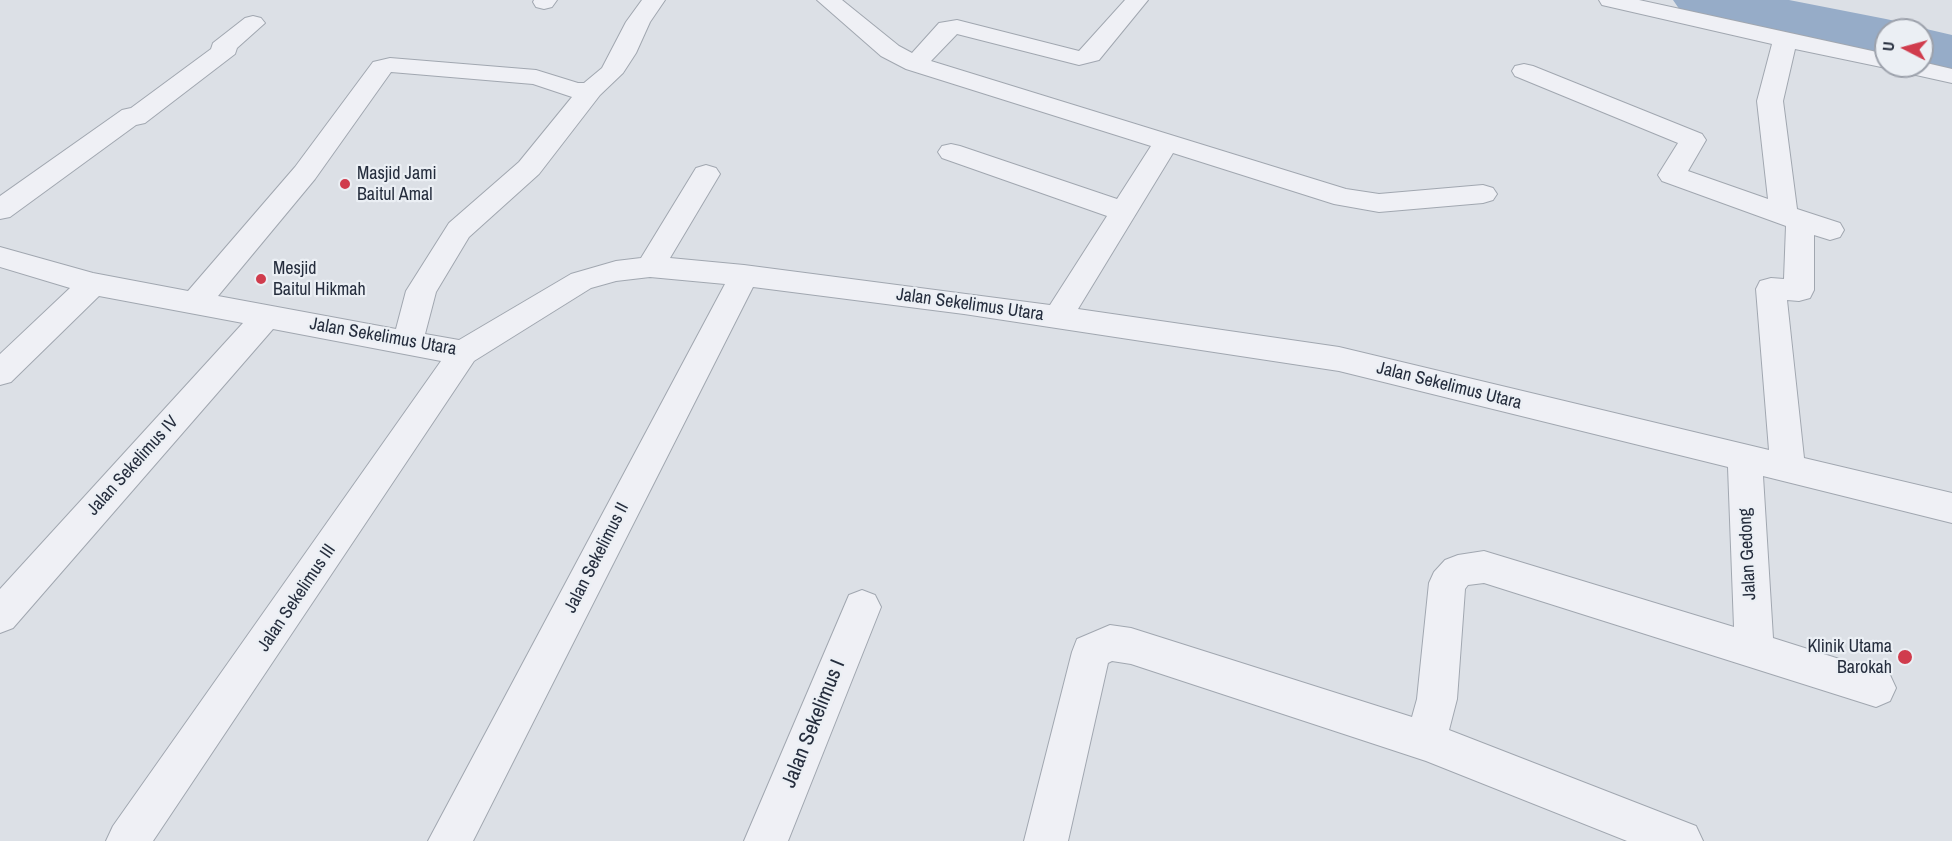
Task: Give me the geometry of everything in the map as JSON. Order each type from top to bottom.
[{"type":"street","points":[[408,342],[421,291],[459,230],[529,168],[591,90],[611,73],[624,53],[638,22],[654,0]]},
{"type":"street","points":[[828,0],[890,51],[915,64],[1344,198],[1379,203],[1483,194]]},
{"type":"street","points":[[915,64],[946,28],[957,27],[1080,58],[1090,55],[1137,0]]},
{"type":"street","points":[[1610,0],[1874,58]]},
{"type":"street","points":[[0,207],[132,116],[136,117],[226,50],[222,48],[253,23]]},
{"type":"street","points":[[1785,39],[1770,100],[1792,218],[1799,290],[1771,289],[1788,468]]},
{"type":"street","points":[[196,302],[305,173],[382,67],[390,65],[536,76],[576,91],[591,90]]},
{"type":"street","points":[[1524,71],[1693,140],[1672,175],[1649,190]]},
{"type":"street","points":[[1934,72],[1952,76]]},
{"type":"street","points":[[1058,317],[1166,143]]},
{"type":"street","points":[[951,152],[1122,211]]},
{"type":"street","points":[[650,267],[706,174]]},
{"type":"street","points":[[1672,175],[1830,230]]},
{"type":"street","name":"Jalan Sekelimus Utara","points":[[0,256],[93,284],[463,353],[581,281],[616,271],[650,267],[744,275],[1058,317],[1338,359],[1952,508]]},
{"type":"street","name":"Jalan Sekelimus II","points":[[450,841],[744,275]]},
{"type":"street","points":[[0,373],[93,284]]},
{"type":"street","name":"Jalan Sekelimus IV","points":[[0,616],[267,316]]},
{"type":"street","name":"Jalan Sekelimus III","points":[[128,841],[463,353]]},
{"type":"street","name":"Jalan Gedong","points":[[1745,458],[1754,650]]},
{"type":"street","points":[[1426,741],[1437,699],[1447,584],[1458,571],[1484,567],[1876,688]]},
{"type":"street","name":"Jalan Sekelimus I","points":[[766,841],[862,607]]},
{"type":"street","points":[[1046,841],[1091,652],[1110,643],[1131,646],[1426,741],[1681,841]]},
{"type":"waterway","points":[[1704,0],[1874,36]]},
{"type":"waterway","points":[[1934,50],[1952,55]]},
{"type":"place","name":"Masjid Jami Baitul Amal","points":[[345,184]]},
{"type":"place","name":"Mesjid Baitul Hikmah","points":[[261,279]]},
{"type":"place","name":"Klinik Utama Barokah","points":[[1905,657]]}]
